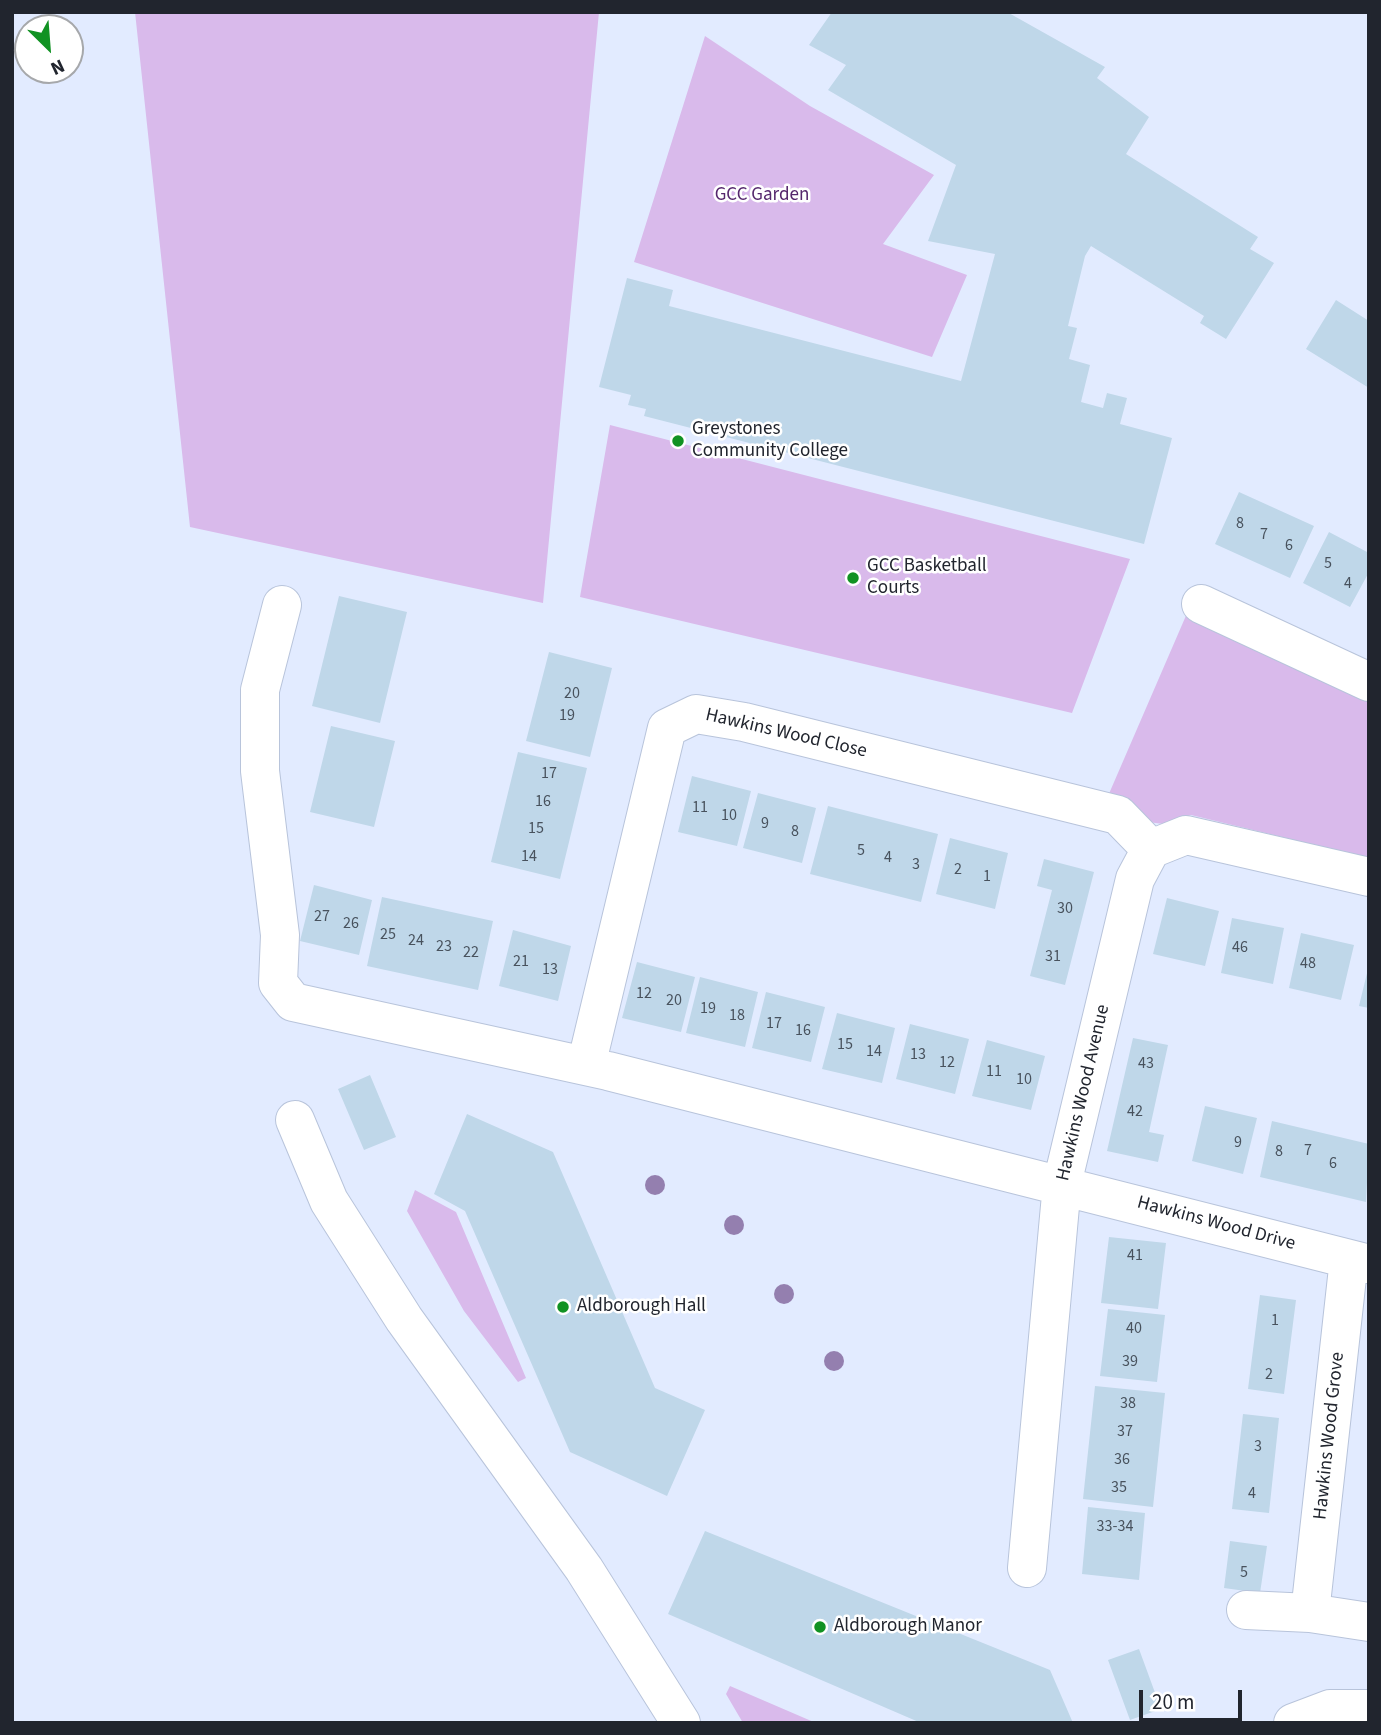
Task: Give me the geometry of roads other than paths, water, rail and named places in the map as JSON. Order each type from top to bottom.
[{"type":"street","points":[[1201,604],[1369,682]]},
{"type":"street","points":[[282,605],[260,690],[260,771],[280,935],[278,983],[293,1002],[328,1012],[586,1066],[1062,1184]]},
{"type":"street","name":"Hawkins Wood Close","points":[[586,1066],[667,728],[696,713],[744,722],[1118,816],[1151,849]]},
{"type":"street","points":[[1151,849],[1186,835],[1369,877]]},
{"type":"street","name":"Hawkins Wood Avenue","points":[[1027,1568],[1062,1184],[1135,879],[1151,849]]},
{"type":"street","points":[[295,1120],[329,1201],[404,1319],[584,1569],[681,1723]]},
{"type":"street","name":"Hawkins Wood Drive","points":[[1062,1184],[1359,1261]]},
{"type":"street","name":"Hawkins Wood Grove","points":[[1310,1613],[1359,1261]]},
{"type":"street","points":[[1246,1610],[1310,1613],[1369,1622]]},
{"type":"street","points":[[1293,1723],[1330,1709],[1369,1709]]},
{"type":"place","name":"Greystones Community College","points":[[678,441]]},
{"type":"place","name":"GCC Basketball Courts","points":[[853,578]]},
{"type":"place","name":"Aldborough Hall","points":[[563,1307]]},
{"type":"place","name":"Aldborough Manor","points":[[820,1627]]},
{"type":"park label","name":"GCC Garden","points":[[762,196]]}]
